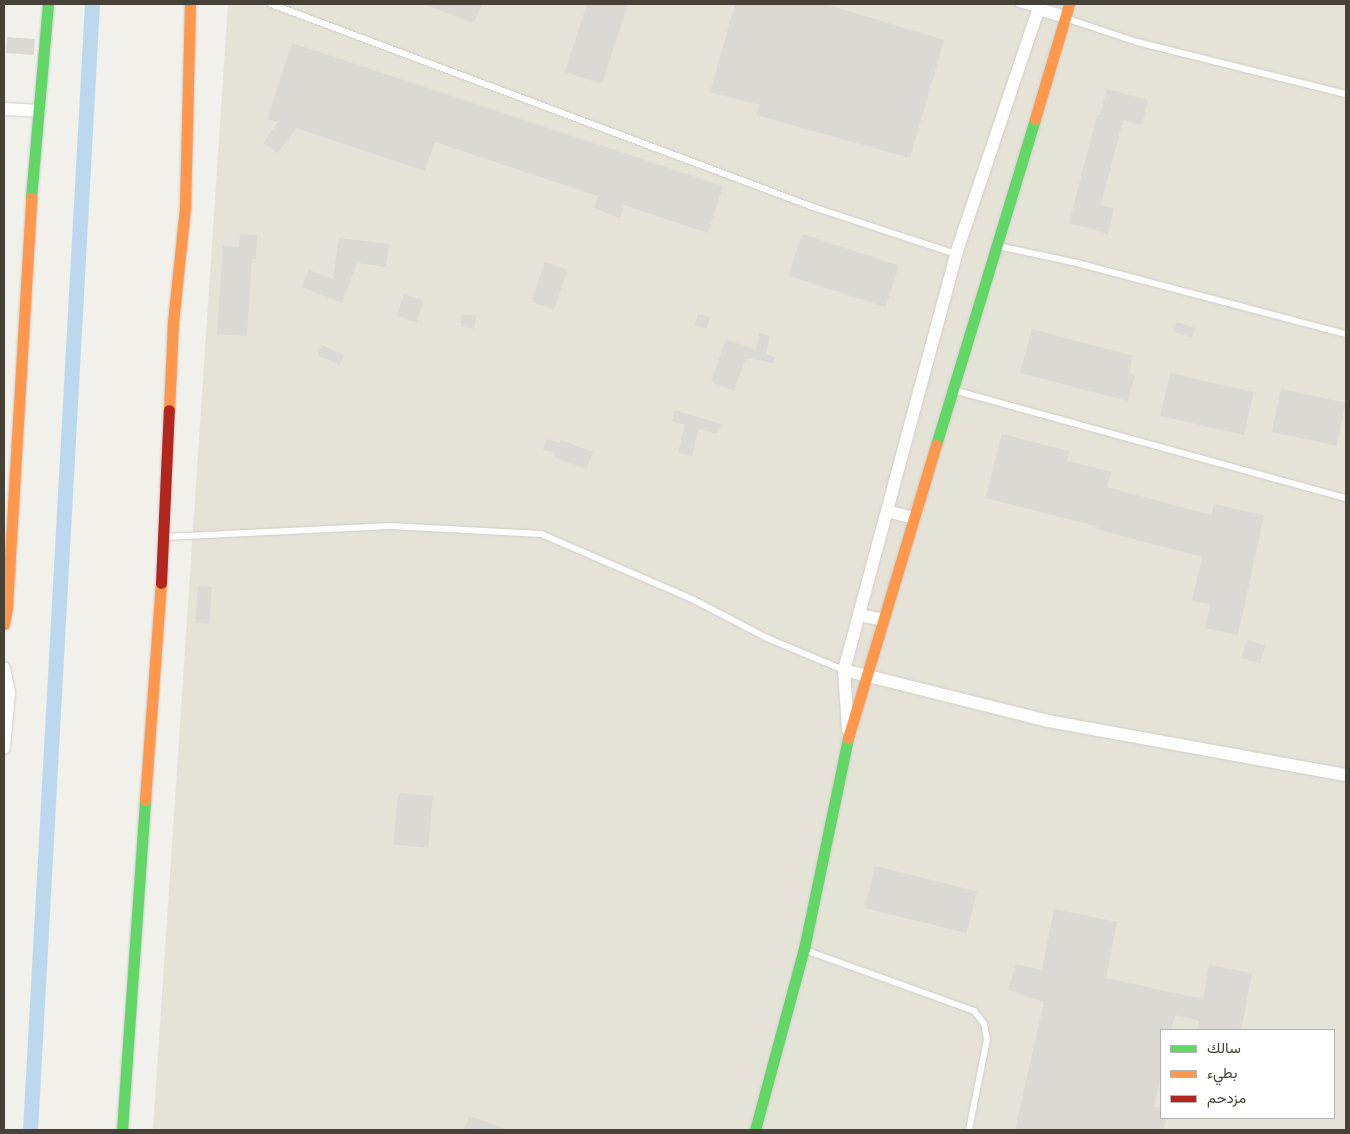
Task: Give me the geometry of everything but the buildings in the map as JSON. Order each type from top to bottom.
[{"type":"street","points":[[4,624],[7,607],[26,272],[48,4]]},
{"type":"street","points":[[122,1130],[164,537],[173,322],[185,207],[190,4]]},
{"type":"street","points":[[755,1130],[804,949],[848,736],[952,390],[998,246],[1069,4]]},
{"type":"street","points":[[848,736],[844,670],[956,254],[1039,7],[1065,18]]},
{"type":"street","points":[[4,109],[39,111]]},
{"type":"street","points":[[887,511],[914,518]]},
{"type":"street","points":[[859,615],[884,620]]},
{"type":"street","points":[[4,668],[9,692],[4,748]]},
{"type":"street","points":[[844,670],[1048,721],[1346,775]]},
{"type":"lane","points":[[271,4],[810,206],[956,254]]},
{"type":"lane","points":[[1019,4],[1039,7]]},
{"type":"lane","points":[[1065,18],[1137,42],[1346,94]]},
{"type":"lane","points":[[998,246],[1077,263],[1346,334]]},
{"type":"lane","points":[[952,390],[1346,498]]},
{"type":"lane","points":[[164,537],[391,526],[541,534],[694,600],[766,638],[844,670]]},
{"type":"lane","points":[[804,949],[974,1011],[984,1024],[987,1039],[969,1130]]},
{"type":"shaded area","points":[[228,4],[1346,4],[1346,1130],[153,1130]]},
{"type":"waterway","points":[[30,1130],[92,4]]},
{"type":"traffic: fast","points":[[31,198],[48,4]]},
{"type":"traffic: fast","points":[[936,445],[1035,119]]},
{"type":"traffic: fast","points":[[755,1130],[804,949],[848,738]]},
{"type":"traffic: fast","points":[[122,1130],[145,800]]},
{"type":"traffic: slow","points":[[169,410],[173,322],[185,207],[190,4]]},
{"type":"traffic: slow","points":[[1035,119],[1069,4]]},
{"type":"traffic: slow","points":[[4,624],[7,607],[31,198]]},
{"type":"traffic: slow","points":[[848,738],[936,445]]},
{"type":"traffic: slow","points":[[145,800],[161,583]]},
{"type":"traffic: jam","points":[[161,583],[169,410]]}]
